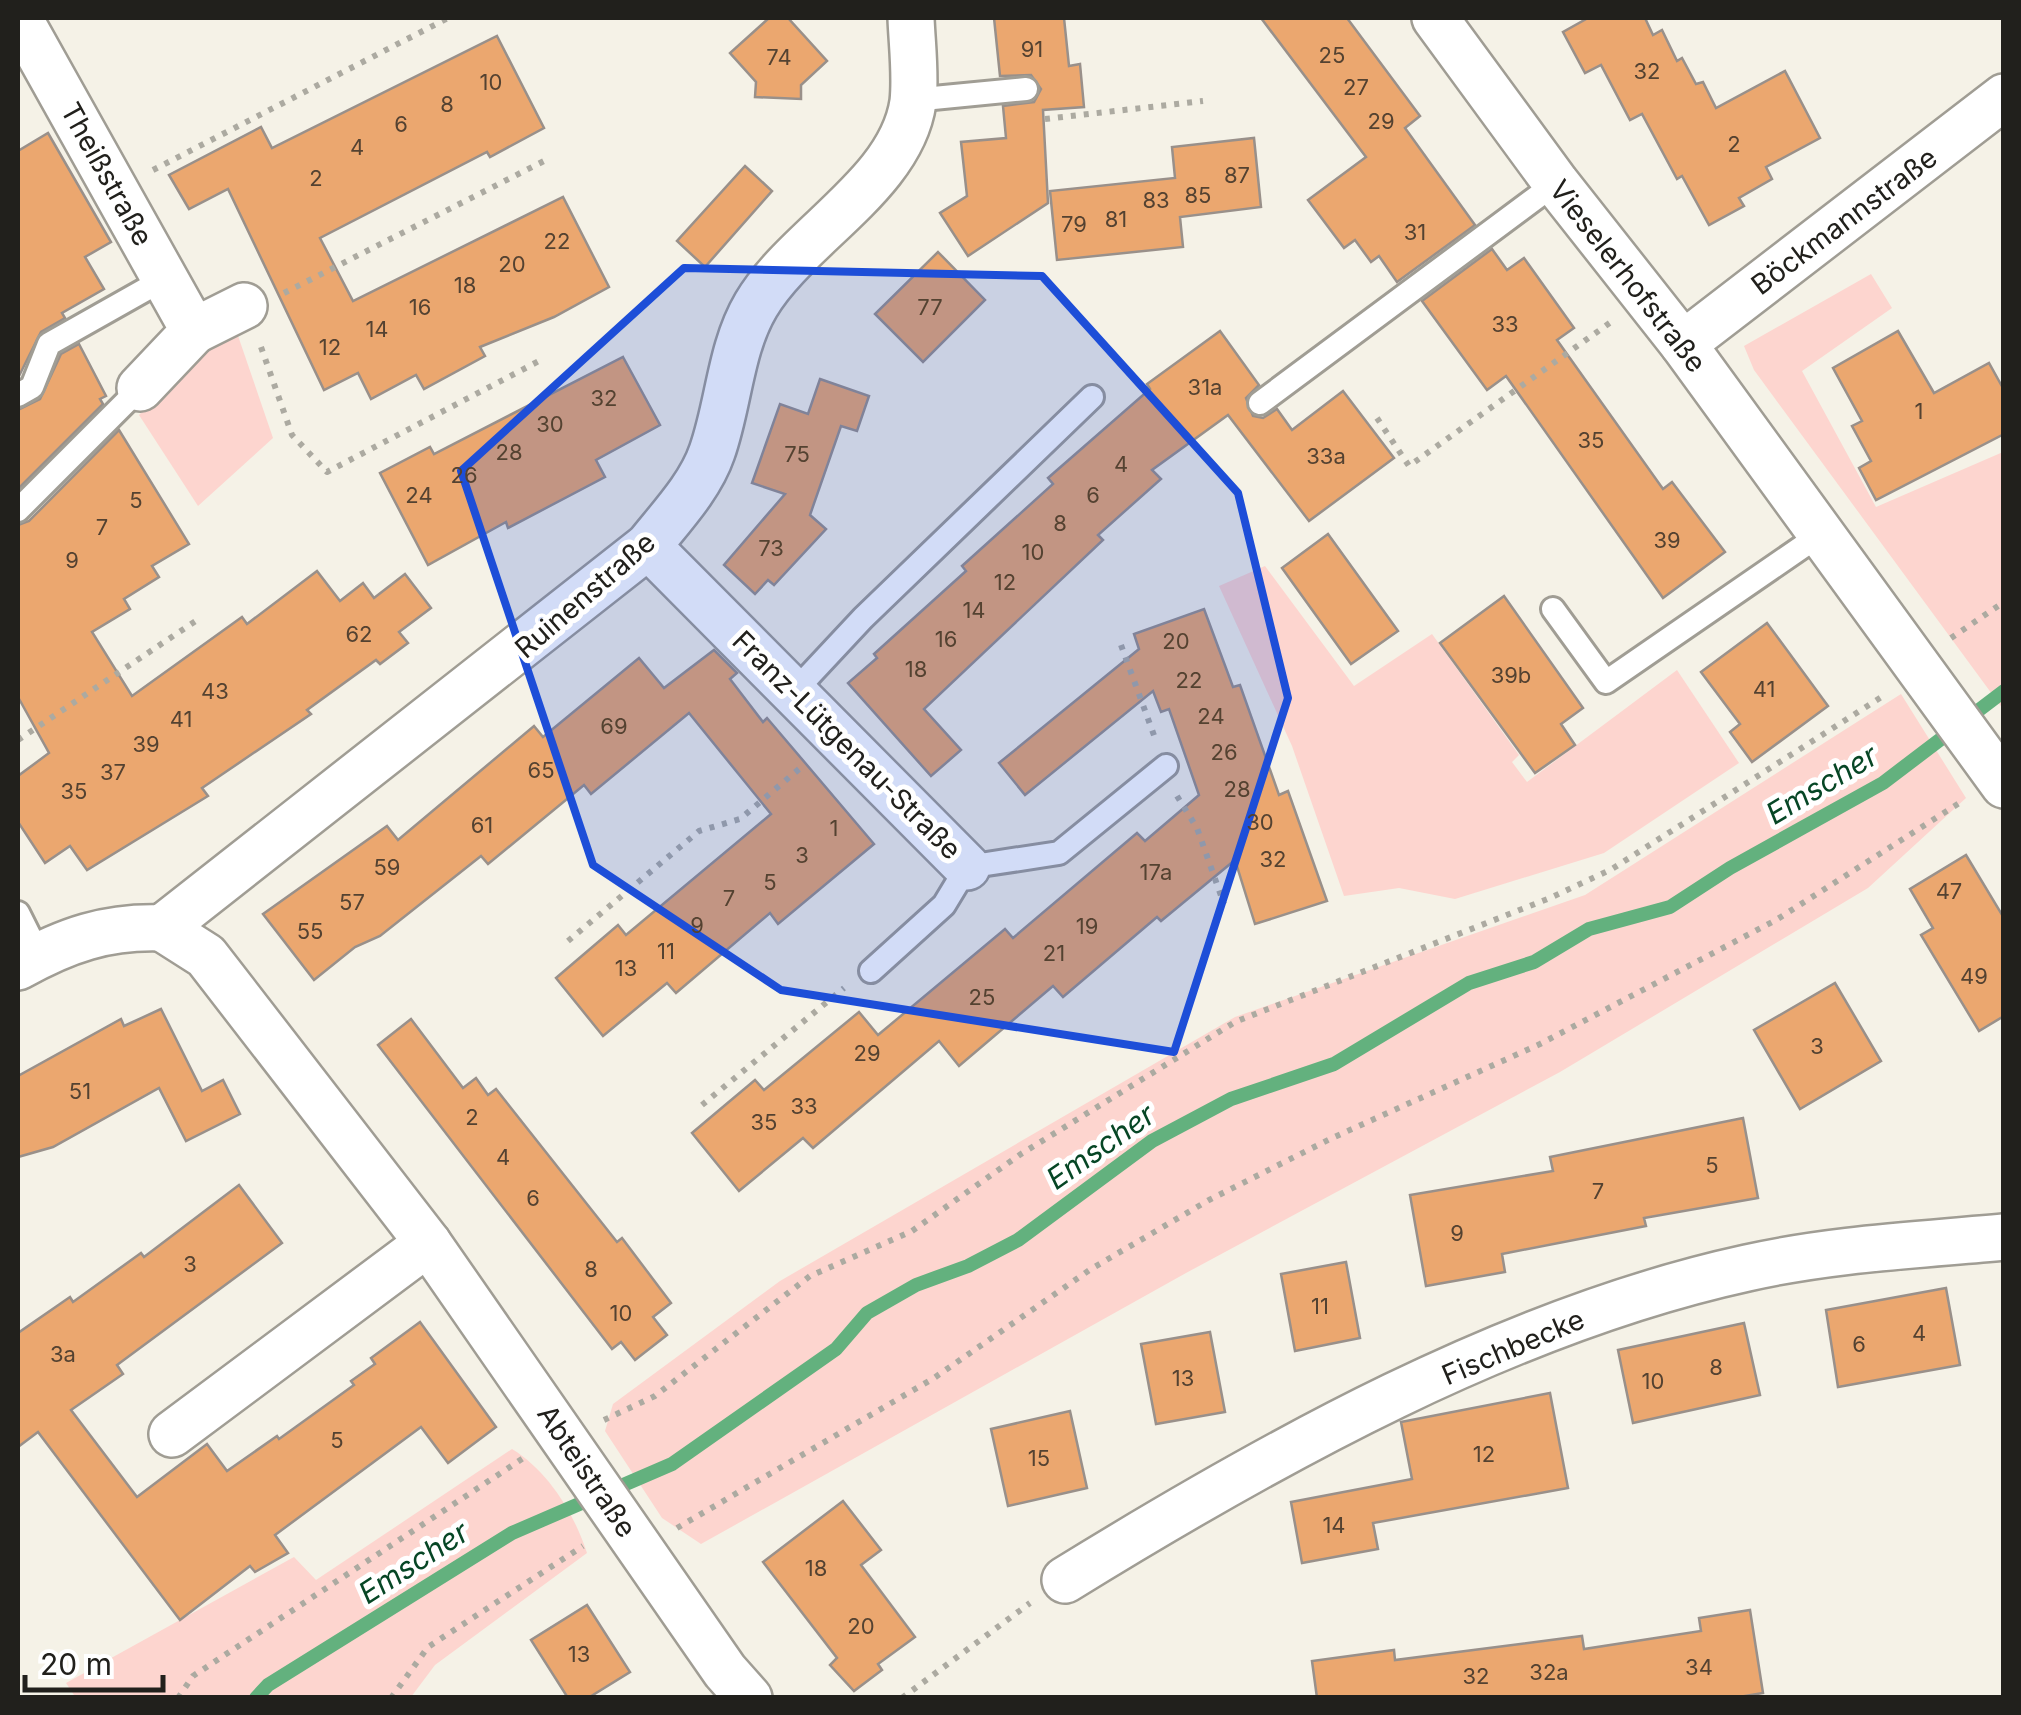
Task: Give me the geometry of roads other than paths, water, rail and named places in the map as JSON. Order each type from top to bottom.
[{"type":"street","name":"Theißstraße","points":[[18,18],[194,331]]},
{"type":"street","name":"Ruinenstraße","points":[[162,928],[648,546],[692,490],[712,454],[740,340],[755,306],[888,159],[905,130],[913,100],[911,18]]},
{"type":"street","name":"Vieselerhofstraße","points":[[1435,18],[1644,298],[1683,344],[1997,776]]},
{"type":"street","name":"Böckmannstraße","points":[[1683,344],[2004,96]]},
{"type":"street","points":[[140,388],[194,331],[252,322]]},
{"type":"street","name":"Franz-Lütgenau-Straße","points":[[648,546],[967,867]]},
{"type":"street","points":[[28,961],[75,938],[122,926],[162,928]]},
{"type":"street","name":"Abteistraße","points":[[162,928],[206,956],[428,1243],[748,1698]]},
{"type":"street","name":"Fischbecke","points":[[1065,1580],[1192,1501],[1366,1411],[1583,1316],[1660,1290],[1815,1254],[2004,1237]]},
{"type":"street","points":[[172,1434],[428,1243]]},
{"type":"lane","points":[[913,100],[1026,89]]},
{"type":"lane","points":[[1260,403],[1556,182]]},
{"type":"lane","points":[[18,394],[32,386],[49,344],[166,278]]},
{"type":"lane","points":[[18,510],[140,388]]},
{"type":"lane","points":[[792,694],[863,618],[1092,397]]},
{"type":"lane","points":[[1553,609],[1606,682],[1821,534]]},
{"type":"lane","name":"Franz-Lütgenau-Straße","points":[[967,867],[1059,853],[1166,766]]},
{"type":"lane","points":[[871,971],[944,906],[967,867]]},
{"type":"lane","points":[[18,914],[28,961]]},
{"type":"waterway","name":"Emscher","points":[[256,1698],[268,1685],[512,1533],[672,1464],[836,1349],[867,1313],[916,1285],[968,1266],[1018,1240],[1152,1141],[1231,1099],[1334,1064],[1469,983],[1534,962],[1589,929],[1670,907],[1730,868],[1883,783],[2004,691]]}]
